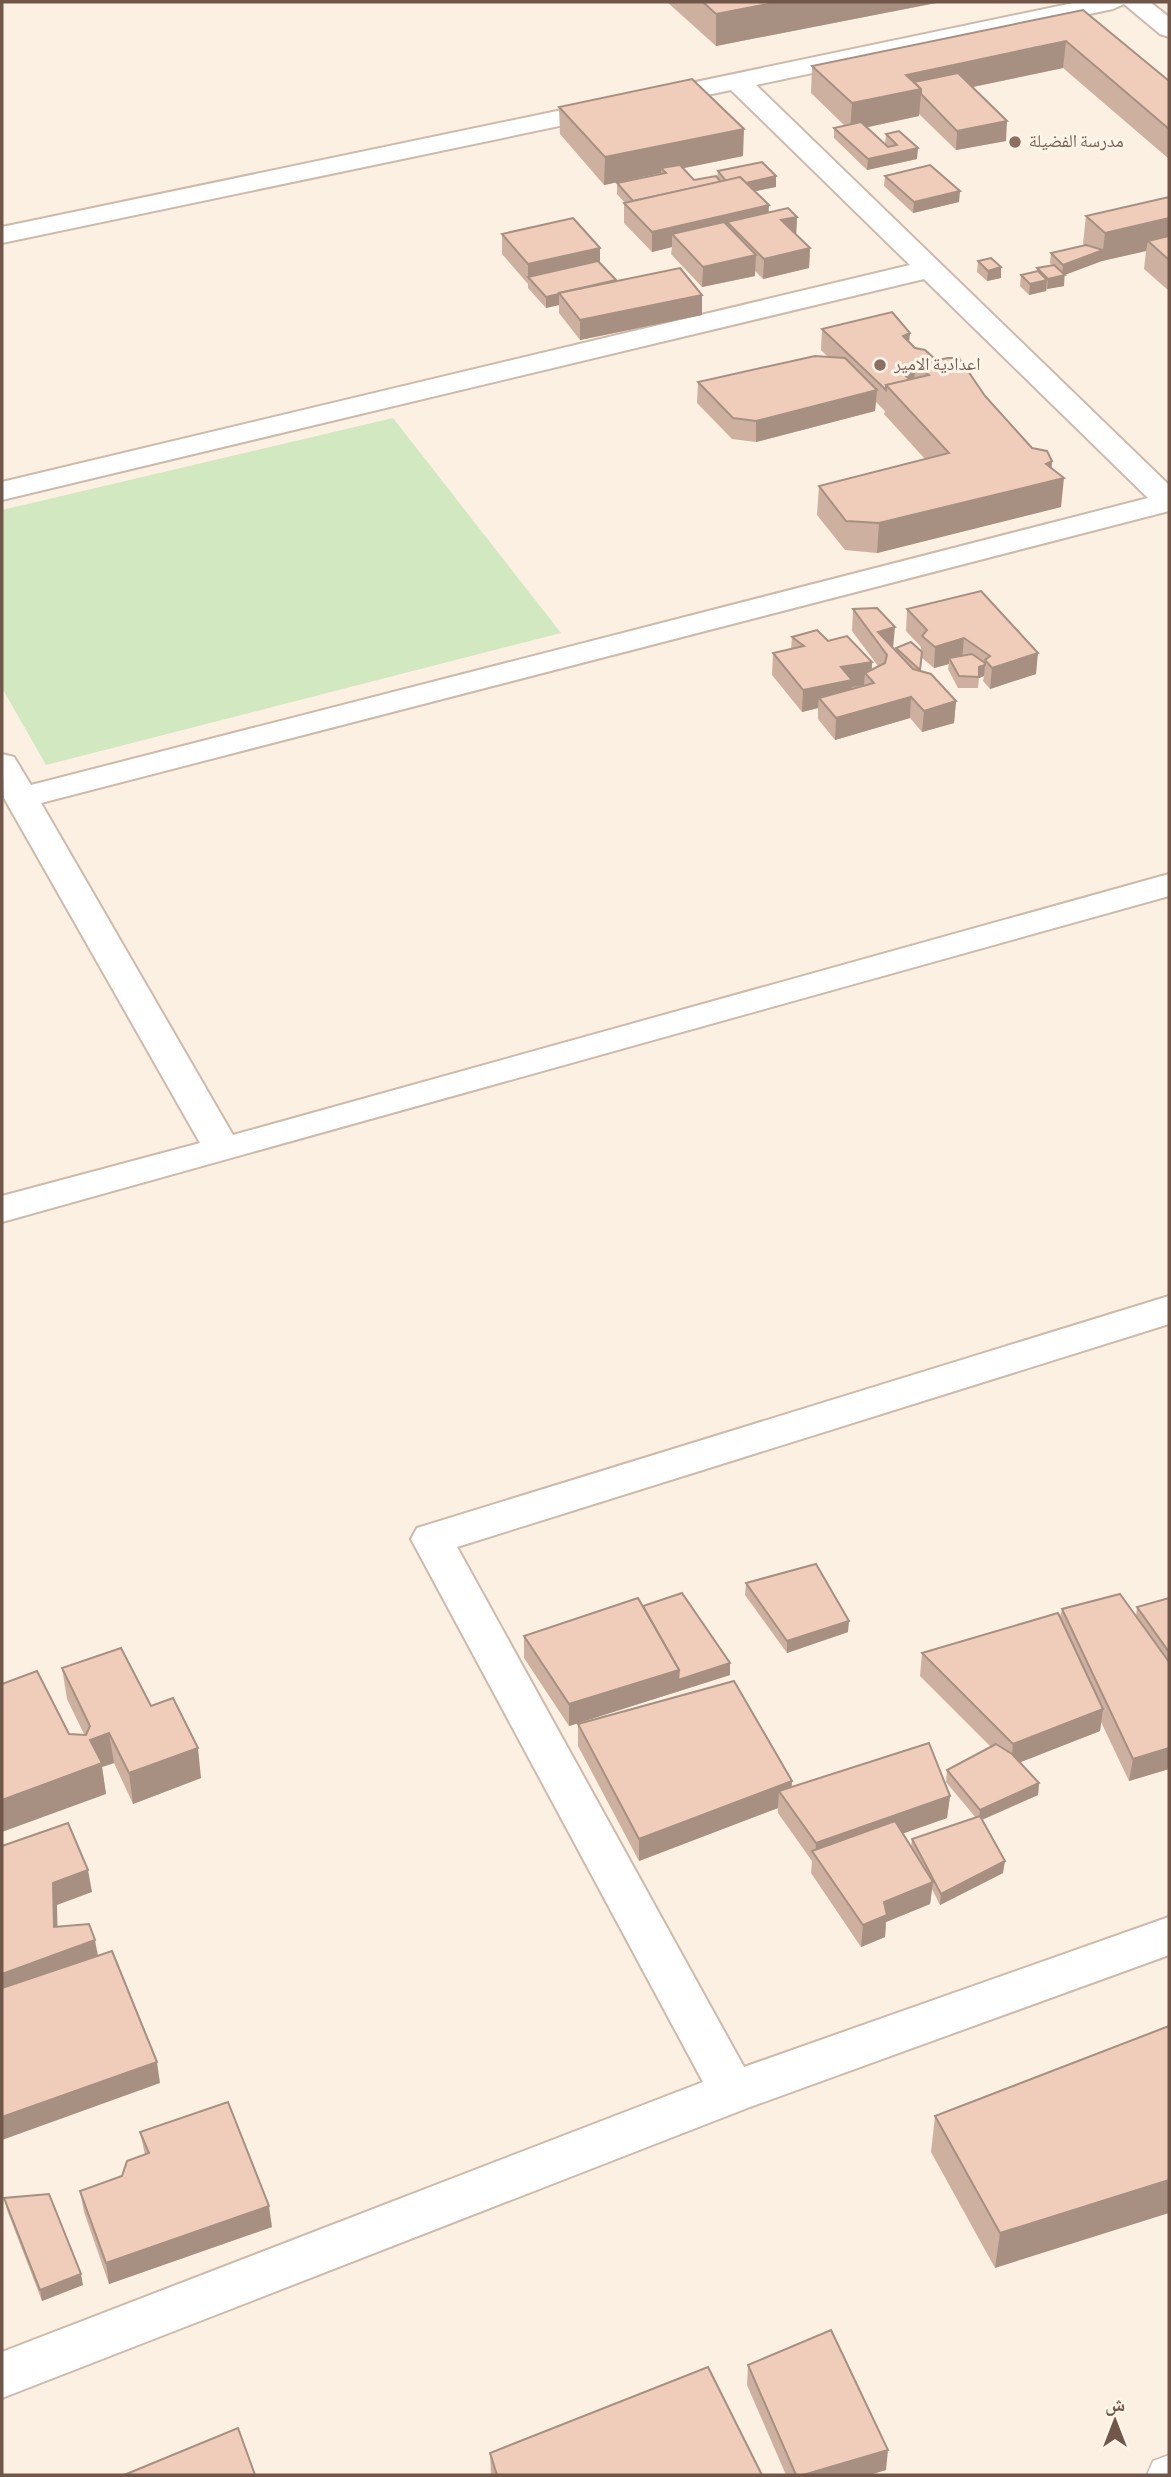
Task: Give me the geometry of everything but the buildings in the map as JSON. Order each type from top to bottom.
[{"type":"street","points":[[2,235],[1113,2]]},
{"type":"street","points":[[1135,2],[1169,29]]},
{"type":"street","points":[[737,81],[1169,502]]},
{"type":"street","points":[[2,491],[930,269]]},
{"type":"street","points":[[21,797],[1169,502]]},
{"type":"street","points":[[2,764],[223,1150]]},
{"type":"street","points":[[2,1209],[223,1150],[1169,885]]},
{"type":"street","points":[[733,2092],[432,1539],[1169,1310]]},
{"type":"street","points":[[2,2375],[733,2092],[1169,1936]]},
{"type":"green space","points":[[393,418],[561,633],[46,765],[2,688],[2,510]]},
{"type":"place","name":"مدرسة الفضيلة","points":[[1015,142]]},
{"type":"place","name":"اعدادية الامير","points":[[880,365]]}]
